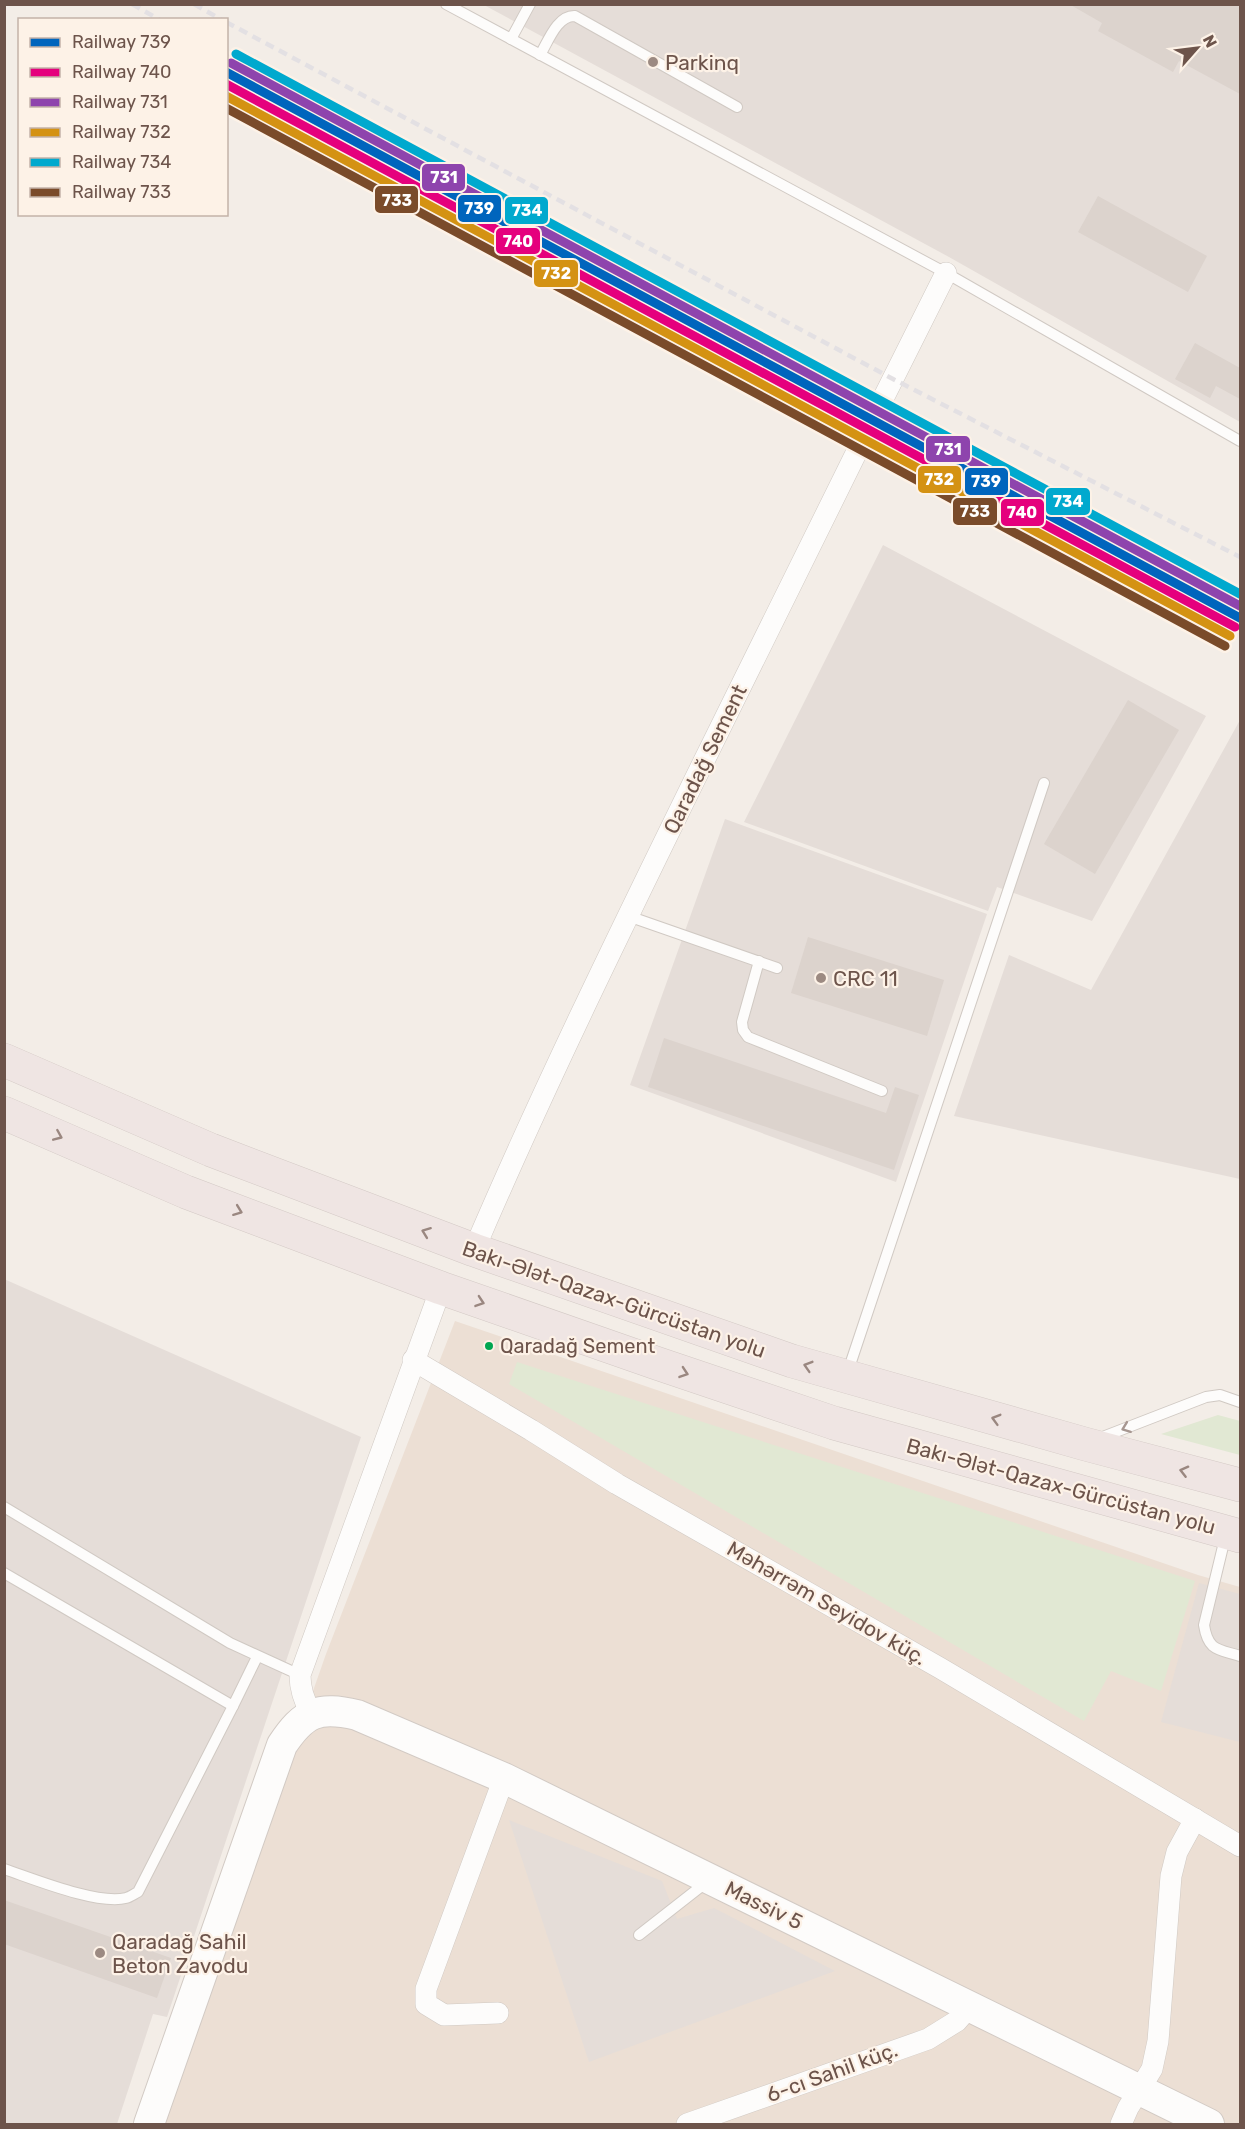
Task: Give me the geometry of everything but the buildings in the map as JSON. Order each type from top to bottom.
[{"type":"highway","name":"Bakı-Ələt-Qazax-Gürcüstan yolu","points":[[4,1060],[211,1150],[474,1250],[792,1361],[1085,1444],[1240,1485]]},
{"type":"highway","name":"Bakı-Ələt-Qazax-Gürcüstan yolu","points":[[4,1113],[186,1191],[441,1288],[834,1423],[1234,1534]]},
{"type":"street","name":"Qaradağ Sement","points":[[474,1250],[512,1160],[628,916],[946,273]]},
{"type":"street","points":[[149,2124],[282,1745],[292,1730],[311,1713],[304,1701],[300,1687],[300,1675],[441,1288]]},
{"type":"street","name":"Məhərrəm Seyidov küç.","points":[[413,1360],[617,1484],[940,1668],[1240,1846]]},
{"type":"street","name":"Massiv 5","points":[[311,1713],[338,1710],[357,1715],[504,1778],[1209,2124]]},
{"type":"street","points":[[498,2013],[444,2015],[426,2004],[426,1989],[504,1778]]},
{"type":"street","points":[[1121,2124],[1152,2069],[1158,2041],[1171,1876],[1178,1852],[1195,1819]]},
{"type":"street","name":"6-cı Sahil küç.","points":[[687,2124],[928,2039],[957,2021],[969,2007]]},
{"type":"lane","points":[[446,4],[946,273],[1240,441]]},
{"type":"lane","points":[[511,39],[530,4]]},
{"type":"lane","points":[[540,55],[561,20],[567,16],[575,16],[737,107]]},
{"type":"lane","points":[[846,1377],[1044,783]]},
{"type":"lane","points":[[628,916],[777,968]]},
{"type":"lane","points":[[759,962],[742,1022],[742,1030],[748,1037],[882,1091]]},
{"type":"lane","points":[[1085,1444],[1206,1397],[1220,1395],[1240,1402]]},
{"type":"lane","points":[[4,1507],[230,1644],[300,1675]]},
{"type":"lane","points":[[1234,1534],[1204,1625],[1206,1640],[1216,1648],[1240,1656]]},
{"type":"lane","points":[[4,1573],[233,1706]]},
{"type":"lane","points":[[4,1869],[95,1898],[127,1898],[138,1892],[257,1657]]},
{"type":"lane","points":[[639,1935],[711,1880]]},
{"type":"shaded area","points":[[484,5],[1240,5],[1240,422],[949,257]]},
{"type":"shaded area","points":[[883,545],[1206,716],[1092,921],[997,887],[988,911],[744,822]]},
{"type":"shaded area","points":[[1240,720],[1240,1179],[954,1116],[1009,955],[1091,990]]},
{"type":"shaded area","points":[[725,819],[987,914],[896,1182],[630,1085]]},
{"type":"shaded area","points":[[4,1279],[361,1437],[167,2017],[153,2014],[117,2124],[5,2124]]},
{"type":"shaded area","points":[[455,1321],[1198,1575],[1240,1587],[1240,2124],[161,2124],[326,1654]]},
{"type":"shaded area","points":[[1199,1583],[1240,1594],[1240,1742],[1161,1722]]},
{"type":"shaded area","points":[[509,1820],[662,1881],[677,1919],[714,1908],[835,1971],[589,2062]]},
{"type":"green space","points":[[517,1362],[1195,1581],[1161,1691],[1111,1671],[1084,1721],[509,1384]]},
{"type":"green space","points":[[1218,1415],[1240,1421],[1240,1455],[1161,1434]]},
{"type":"railway","points":[[132,4],[156,18]]},
{"type":"railway","points":[[194,4],[218,18]]},
{"type":"railway","points":[[228,23],[893,379],[1240,557]]},
{"type":"railway","points":[[228,56],[1240,602]]},
{"type":"rail line","name":"734","points":[[236,54],[1240,594]]},
{"type":"rail line","name":"731","points":[[231,63],[1240,606]]},
{"type":"rail line","name":"739","points":[[228,73],[1240,618]]},
{"type":"rail line","name":"740","points":[[228,85],[1235,627]]},
{"type":"rail line","name":"732","points":[[228,97],[1230,636]]},
{"type":"rail line","name":"733","points":[[228,109],[1225,646]]},
{"type":"place","name":"Parkinq","points":[[653,62]]},
{"type":"place","name":"CRC 11","points":[[821,978]]},
{"type":"place","name":"Qaradağ Sement","points":[[489,1346]]},
{"type":"place","name":"Qaradağ Sahil Beton Zavodu","points":[[100,1953]]}]
